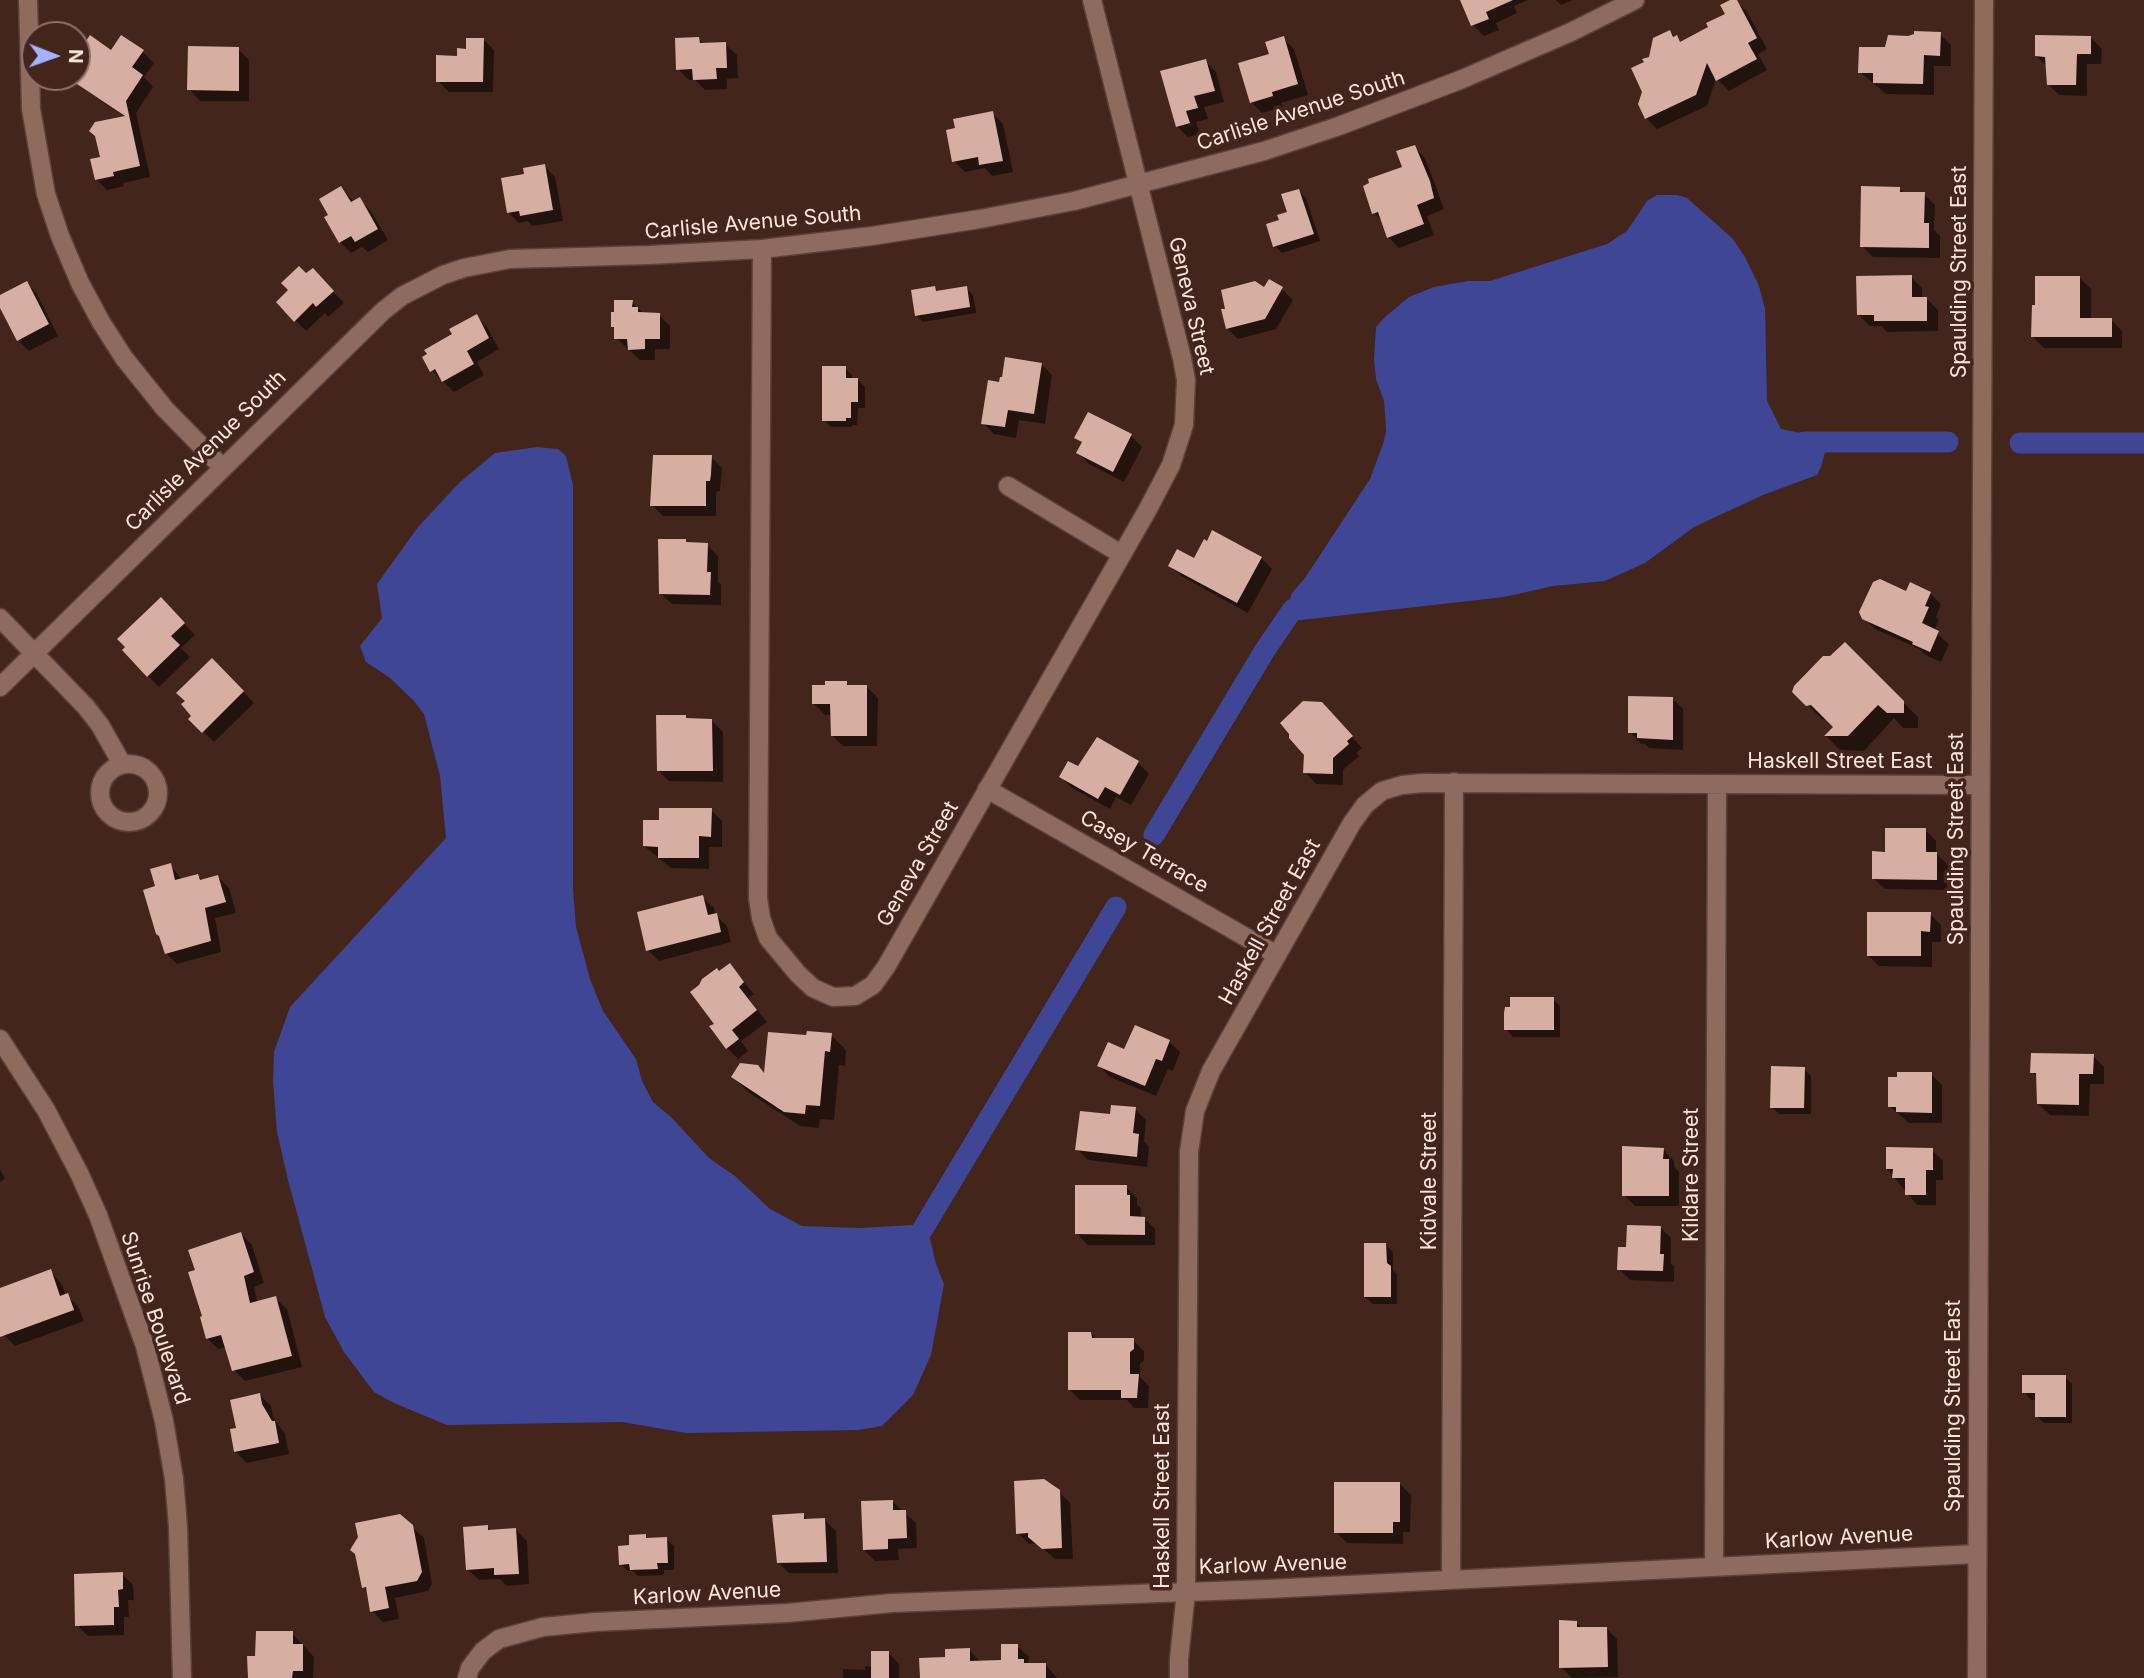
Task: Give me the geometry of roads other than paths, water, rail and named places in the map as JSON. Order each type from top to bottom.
[{"type":"street","points":[[28,0],[32,120],[46,194],[60,236],[80,283],[124,358],[165,409],[222,467]]},
{"type":"street","name":"Geneva Street","points":[[762,249],[758,898],[768,938],[798,974],[813,988],[833,997],[855,996],[873,985],[886,967],[1171,465],[1184,425],[1187,404],[1182,358],[1092,0]]},
{"type":"street","name":"Carlisle Avenue South","points":[[0,687],[383,311],[402,296],[443,275],[510,259],[762,249],[872,236],[1074,201],[1264,151],[1339,126],[1460,80],[1571,32],[1635,0]]},
{"type":"street","name":"Spaulding Street East","points":[[1977,1678],[1984,0]]},
{"type":"street","points":[[1008,486],[1121,554]]},
{"type":"street","points":[[0,618],[86,706],[100,724],[122,764]]},
{"type":"street","name":"Haskell Street East","points":[[1180,1678],[1179,1659],[1186,1592],[1189,1152],[1195,1111],[1212,1071],[1352,822],[1365,805],[1382,792],[1402,785],[1454,782],[1980,785]]},
{"type":"street","name":"Kidvale Street","points":[[1451,1580],[1454,782]]},
{"type":"street","name":"Kildare Street","points":[[1714,1566],[1717,784]]},
{"type":"street","name":"Casey Terrace","points":[[987,789],[1277,955]]},
{"type":"street","name":"Sunrise Boulevard","points":[[0,1039],[46,1110],[79,1173],[98,1215],[145,1346],[164,1421],[174,1479],[182,1678]]},
{"type":"street","name":"Karlow Avenue","points":[[467,1678],[470,1668],[482,1651],[499,1639],[543,1627],[596,1622],[787,1613],[892,1603],[1186,1592],[1976,1554]]},
{"type":"waterway","points":[[1804,442],[1948,442]]},
{"type":"waterway","points":[[2020,443],[2144,443]]},
{"type":"waterway","points":[[1154,835],[1265,650],[1293,609]]},
{"type":"waterway","points":[[918,1237],[1116,907]]}]
